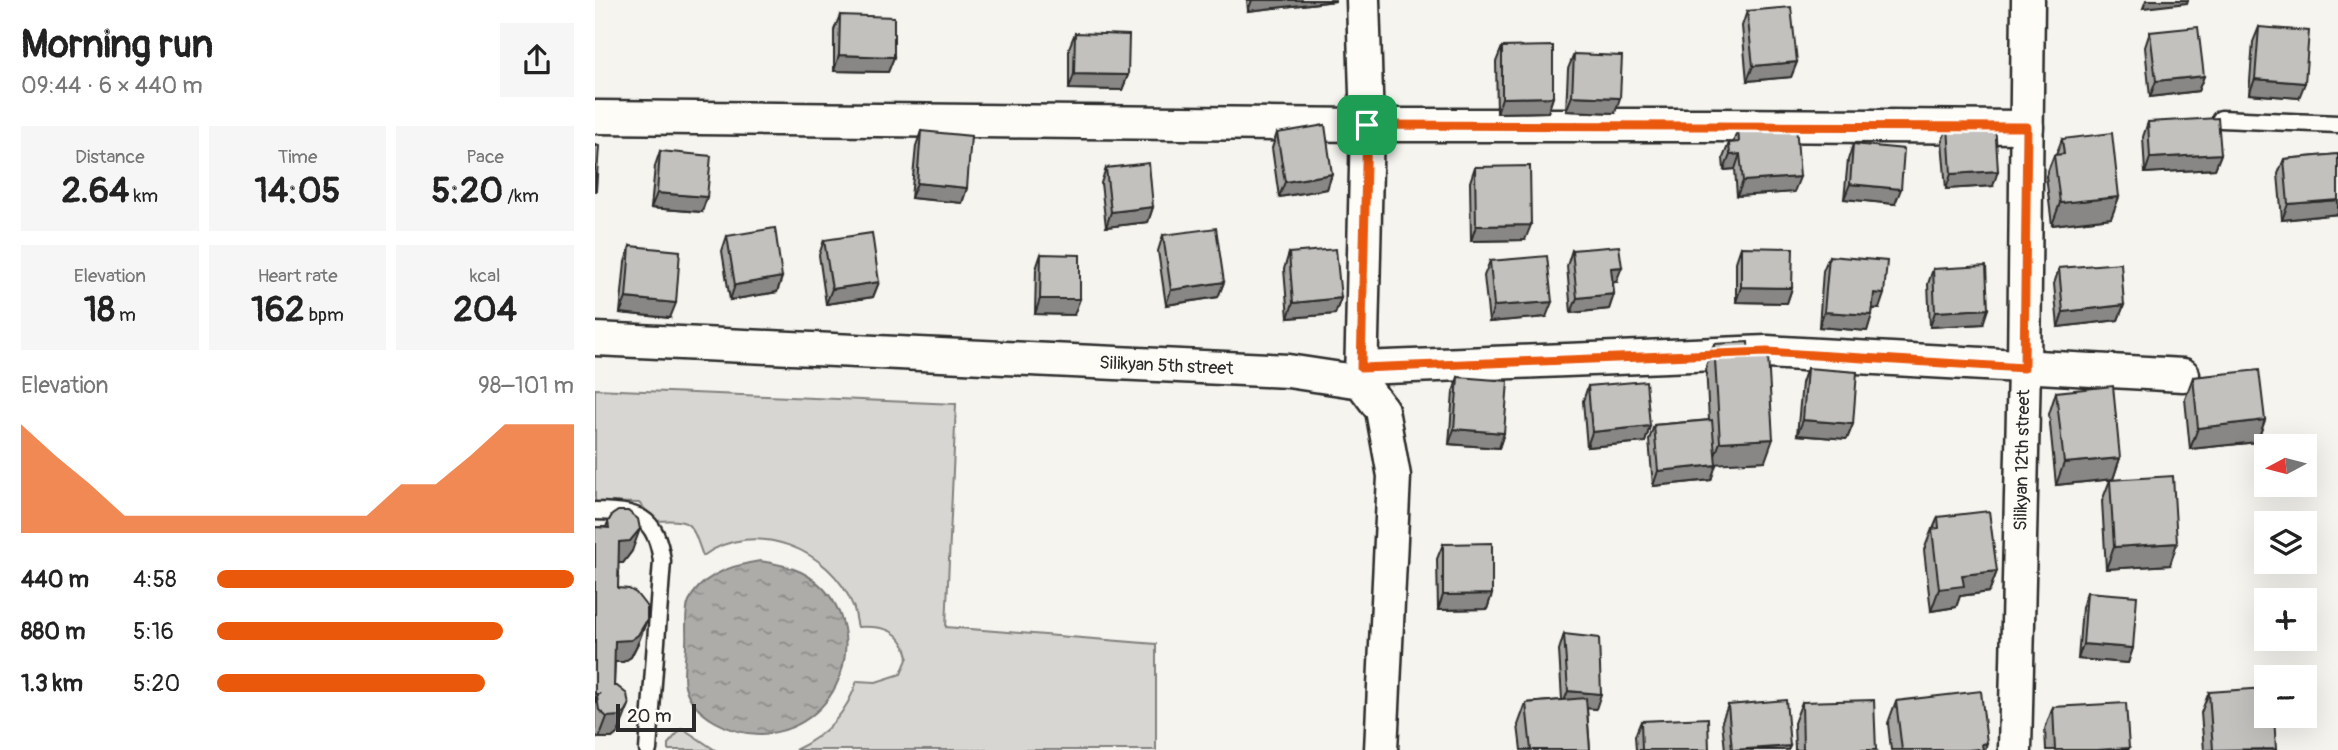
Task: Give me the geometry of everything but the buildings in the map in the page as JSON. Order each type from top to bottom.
[{"type":"street","points":[[1363,0],[1367,125],[1361,375],[1383,410],[1394,476],[1381,750]]},
{"type":"street","name":"Silikyan 12th street","points":[[2015,750],[2024,368],[2028,0]]},
{"type":"street","points":[[595,117],[1367,125],[2027,127]]},
{"type":"street","name":"Silikyan 5th street","points":[[595,339],[1361,375],[1767,352],[2183,375]]},
{"type":"lane","points":[[2221,119],[2338,124]]},
{"type":"lane","points":[[595,511],[627,512],[647,521],[659,542],[661,561],[649,750]]},
{"type":"shaded area","points":[[595,389],[956,404],[946,627],[1156,644],[1156,750],[795,750],[816,738],[833,722],[853,693],[857,681],[876,682],[901,674],[908,657],[901,640],[890,631],[876,627],[858,627],[853,606],[842,586],[827,569],[809,555],[789,545],[767,540],[745,540],[723,545],[703,556],[693,530],[684,522],[656,521],[639,503],[595,502]]},
{"type":"shaded area","points":[[682,728],[715,750],[668,750],[668,744]]},
{"type":"water","points":[[760,561],[801,572],[825,590],[839,613],[845,639],[843,666],[833,691],[816,712],[792,727],[762,734],[727,727],[705,715],[689,697],[684,676],[689,601],[702,584],[719,572]]},
{"type":"route","points":[[1367,125],[2027,127],[2024,368],[1767,352],[1361,368],[1367,125]]}]
